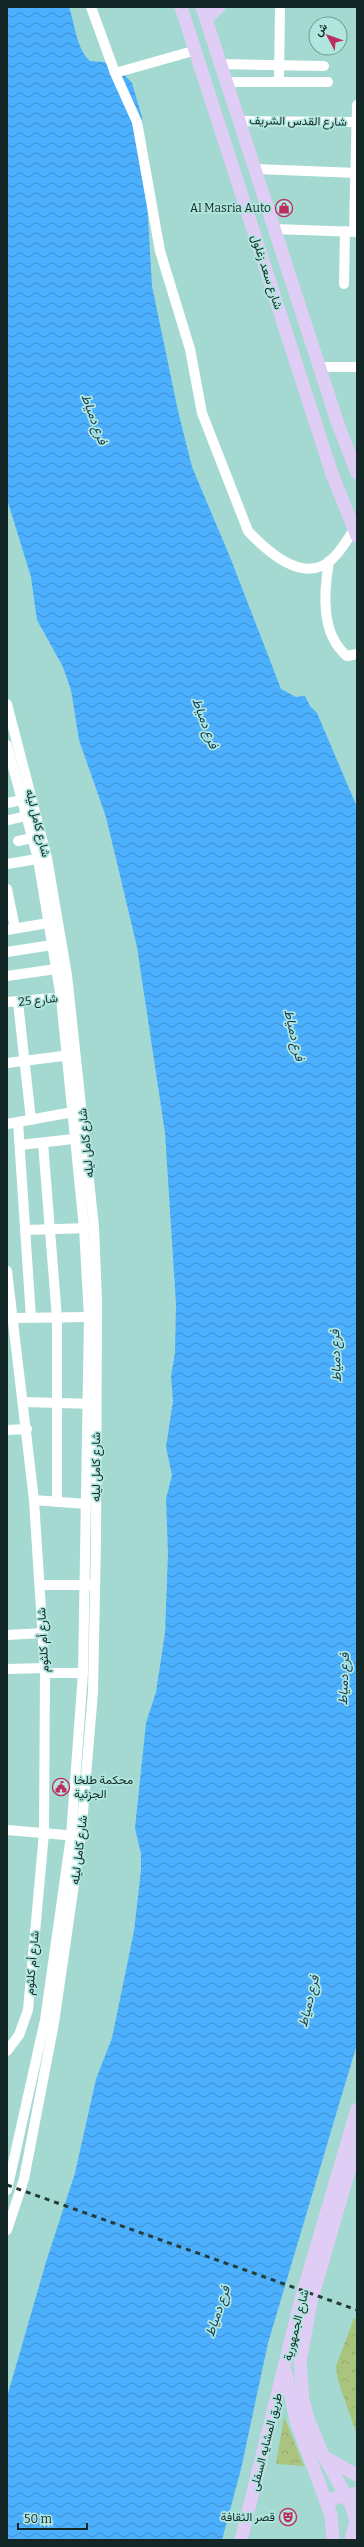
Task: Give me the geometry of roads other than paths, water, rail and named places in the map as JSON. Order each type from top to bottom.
[{"type":"main road","name":"شارع سعد زغلول","points":[[181,7],[193,51],[276,299],[332,474],[356,533]]},
{"type":"main road","points":[[204,13],[219,7]]},
{"type":"main road","name":"شارع سعد زغلول","points":[[204,13],[256,169],[319,367],[357,473]]},
{"type":"main road","points":[[266,271],[272,268],[290,278],[282,298],[278,300],[276,299]]},
{"type":"main road","name":"شارع الجمهورية","points":[[333,2538],[327,2505],[296,2421],[285,2368],[301,2299],[357,2109]]},
{"type":"main road","name":"شارع الجمهورية","points":[[356,2524],[351,2494],[322,2453],[303,2400],[300,2362],[311,2302],[357,2143]]},
{"type":"main road","name":"طريق المشايه السفلى","points":[[241,2540],[285,2368]]},
{"type":"main road","points":[[322,2453],[340,2468],[357,2475]]},
{"type":"main road","points":[[327,2505],[335,2498],[351,2494]]},
{"type":"main road","points":[[333,2538],[347,2531],[356,2524]]},
{"type":"main road","points":[[351,2540],[356,2524]]},
{"type":"street","points":[[91,7],[115,73],[137,122],[160,252],[190,350],[202,413],[248,531],[261,546],[280,558],[302,568],[321,567],[329,561],[356,533]]},
{"type":"street","points":[[279,81],[280,7]]},
{"type":"street","points":[[115,73],[193,51]]},
{"type":"street","points":[[221,64],[324,66]]},
{"type":"street","points":[[227,82],[328,82]]},
{"type":"street","points":[[344,284],[352,231],[356,173],[357,105]]},
{"type":"street","name":"شارع القدس الشريف","points":[[239,121],[357,122]]},
{"type":"street","points":[[256,169],[356,173]]},
{"type":"street","points":[[275,229],[352,231]]},
{"type":"street","points":[[319,367],[357,367]]},
{"type":"street","points":[[329,561],[324,592],[325,608],[340,651],[347,656],[357,654]]},
{"type":"street","name":"شارع كامل ليله","points":[[7,704],[42,858],[76,1054],[81,1138],[89,1228],[92,1404],[86,1504],[93,1692],[81,1836],[54,2023],[24,2179],[7,2230]]},
{"type":"street","name":"شارع كامل ليله","points":[[7,745],[12,780],[22,800],[32,838],[42,858],[48,923],[56,969],[66,997],[66,1055],[73,1112],[81,1138]]},
{"type":"street","points":[[7,803],[22,800]]},
{"type":"street","points":[[9,820],[26,816]]},
{"type":"street","points":[[18,841],[32,838]]},
{"type":"street","points":[[7,864],[42,858]]},
{"type":"street","points":[[7,889],[11,929],[48,923]]},
{"type":"street","points":[[7,952],[52,945]]},
{"type":"street","points":[[7,976],[56,969]]},
{"type":"street","name":"شارع 25","points":[[7,1002],[66,997]]},
{"type":"street","points":[[18,1002],[23,1060],[31,1120]]},
{"type":"street","points":[[7,1062],[76,1054]]},
{"type":"street","points":[[7,1124],[73,1112]]},
{"type":"street","points":[[18,1122],[31,1318]]},
{"type":"street","points":[[20,1145],[81,1138]]},
{"type":"street","points":[[43,1142],[57,1318],[57,1502]]},
{"type":"street","points":[[26,1230],[89,1228]]},
{"type":"street","name":"شارع كامل ليله","points":[[7,2190],[45,2020],[71,1836],[90,1585],[96,1542],[89,1317],[89,1228]]},
{"type":"street","name":"شارع أم كلثوم","points":[[7,1271],[24,1402],[34,1500],[41,1584],[45,1670],[44,1832],[28,2010],[18,2035],[7,2051]]},
{"type":"street","points":[[13,1318],[89,1317]]},
{"type":"street","points":[[24,1402],[92,1404]]},
{"type":"street","points":[[7,1430],[27,1429]]},
{"type":"street","points":[[34,1500],[86,1504]]},
{"type":"street","points":[[41,1584],[90,1585]]},
{"type":"street","points":[[7,1635],[43,1633]]},
{"type":"street","points":[[7,1669],[83,1673]]},
{"type":"street","points":[[7,1830],[81,1836]]},
{"type":"water","name":"فرع دمياط","points":[[7,7],[69,7],[76,36],[85,56],[90,61],[115,65],[132,83],[142,117],[152,286],[178,411],[192,467],[230,557],[281,689],[296,697],[305,696],[310,706],[317,713],[357,807],[357,2044],[268,2343],[241,2469],[222,2540],[7,2540],[7,2397],[46,2262],[75,2173],[96,2079],[112,2038],[134,1931],[141,1870],[141,1854],[135,1828],[146,1723],[156,1692],[165,1633],[168,1554],[166,1499],[172,1475],[166,1447],[173,1401],[171,1376],[175,1353],[176,1304],[165,1133],[137,947],[106,817],[79,740],[71,690],[63,667],[37,620],[31,577],[7,499]]},
{"type":"railway","points":[[7,2185],[357,2310]]},
{"type":"place","name":"Al Masria Auto","points":[[284,208]]},
{"type":"place","name":"محكمة طلخا الجزئية","points":[[61,1787]]},
{"type":"place","name":"قصر الثقافة","points":[[288,2517]]}]
